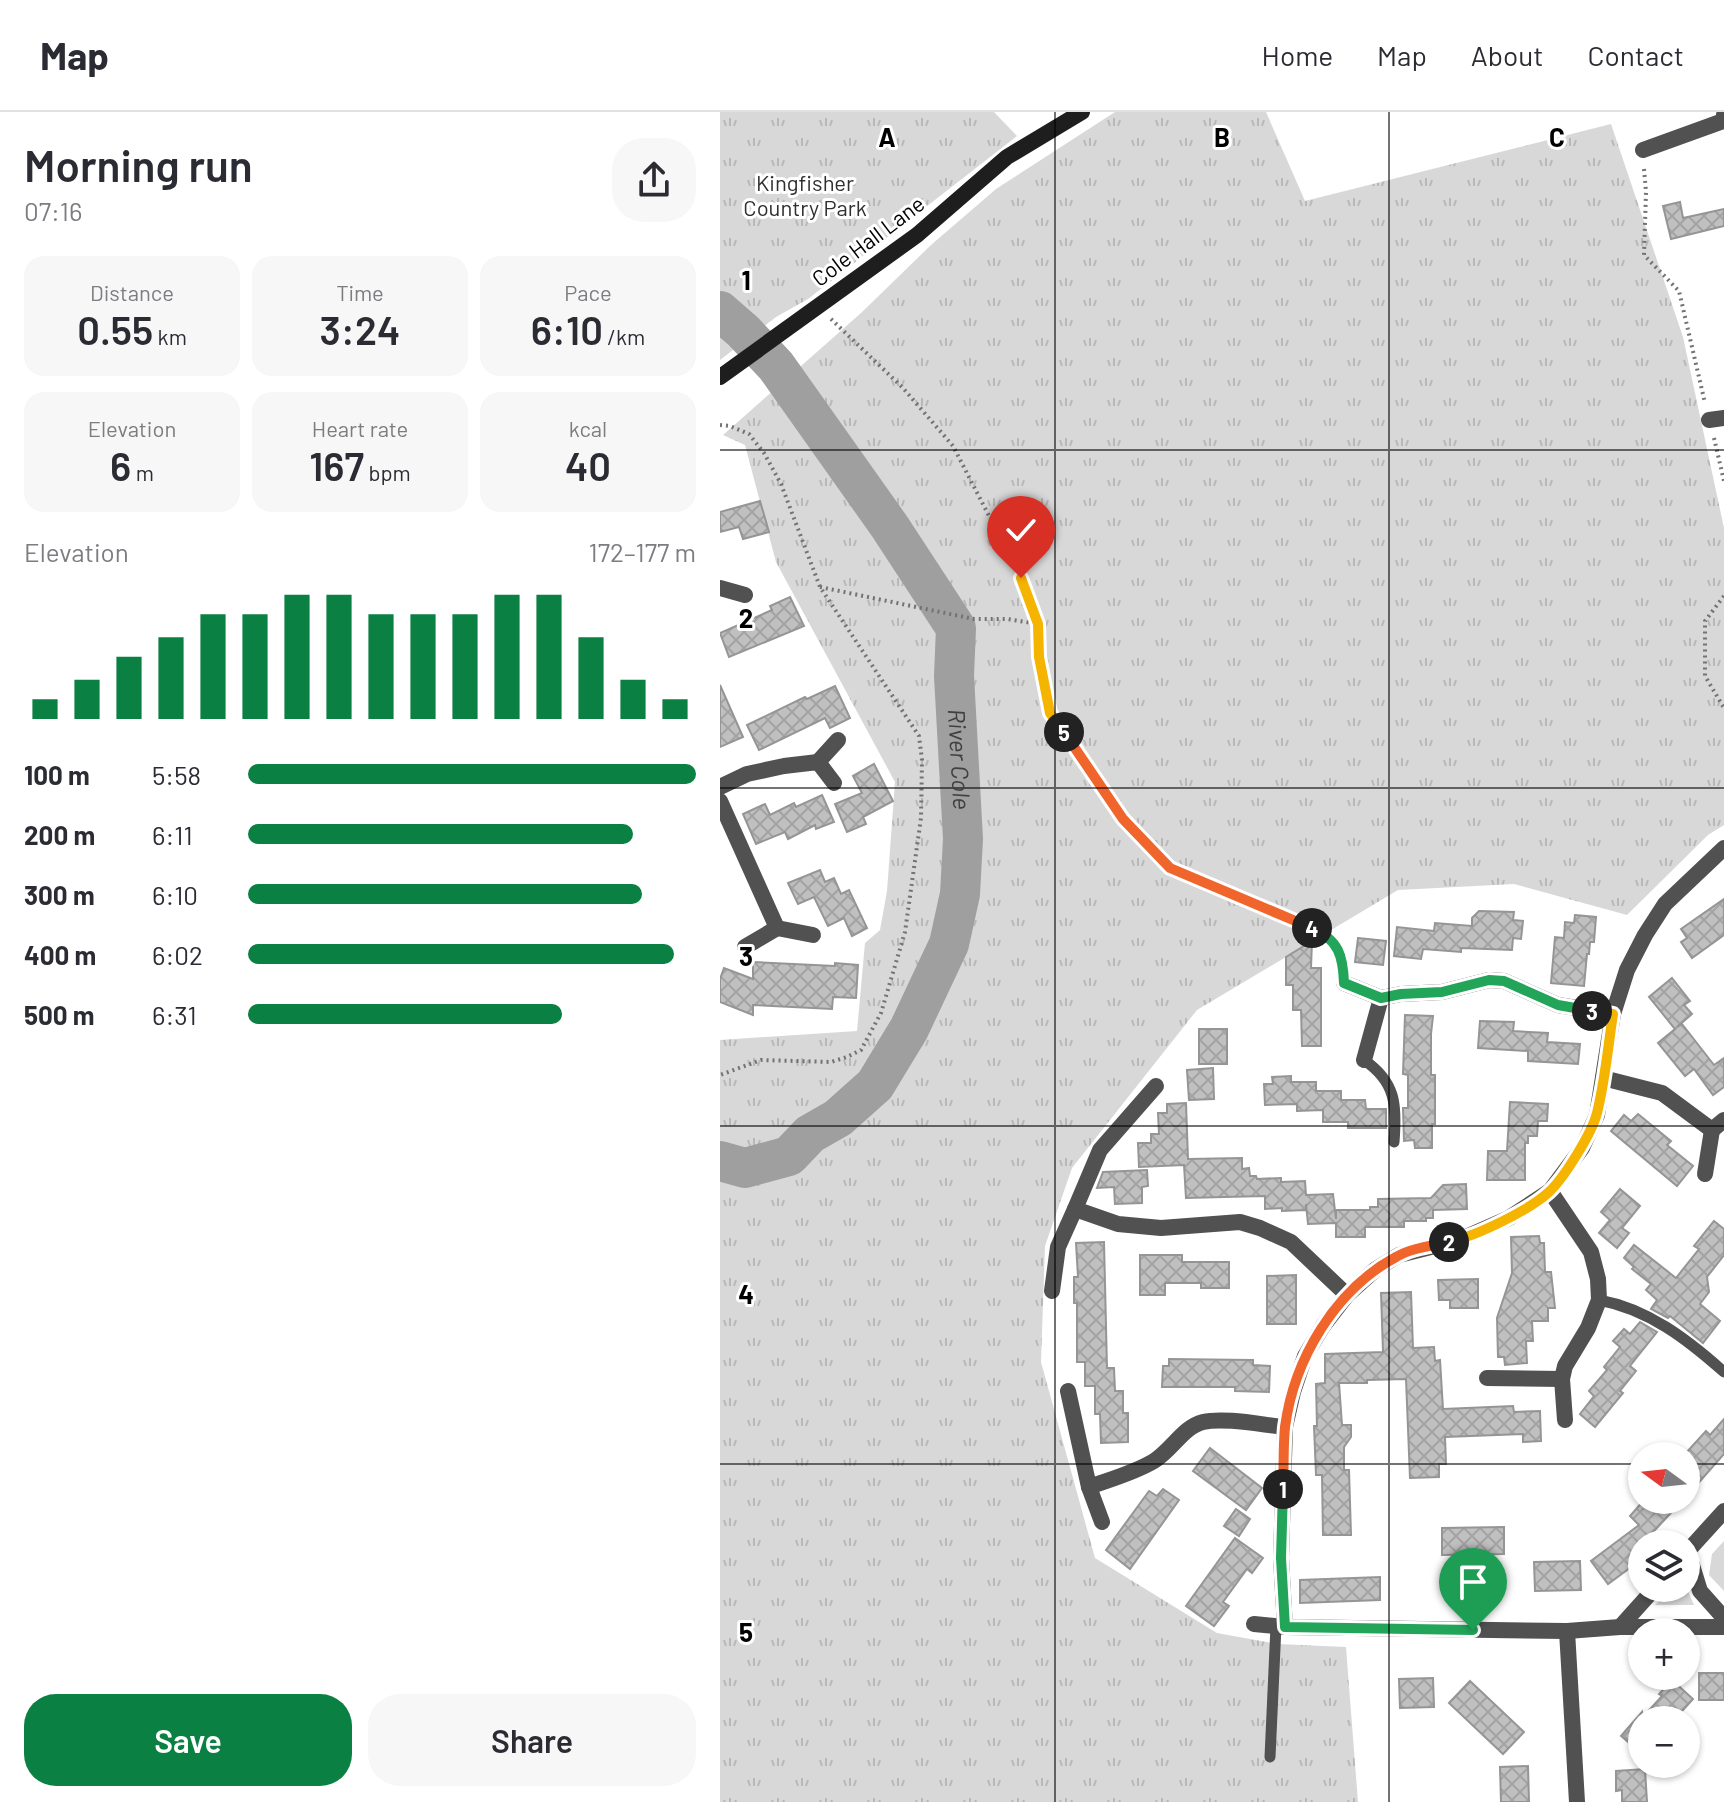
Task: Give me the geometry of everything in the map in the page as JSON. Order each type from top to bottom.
[{"type":"street","name":"Cole Hall Lane","points":[[720,377],[917,235],[1007,157],[1082,112]]},
{"type":"street","points":[[1643,150],[1723,121],[1724,115]]},
{"type":"street","points":[[720,588],[745,595]]},
{"type":"street","points":[[720,787],[747,774],[818,762],[838,740]]},
{"type":"street","points":[[818,762],[834,783]]},
{"type":"street","points":[[720,801],[777,928]]},
{"type":"street","points":[[1280,1627],[1285,1427],[1305,1356],[1347,1295],[1376,1269],[1399,1255],[1459,1240],[1509,1218],[1550,1191],[1582,1148],[1597,1115],[1613,1014],[1627,970],[1665,904],[1724,848]]},
{"type":"street","points":[[745,947],[777,928],[813,935]]},
{"type":"street","points":[[1344,983],[1381,998],[1442,992],[1489,980],[1504,981],[1558,1005],[1613,1014]]},
{"type":"street","points":[[1364,1060],[1381,998]]},
{"type":"street","points":[[1603,1078],[1662,1093],[1718,1125],[1705,1174]]},
{"type":"street","points":[[1052,1291],[1058,1247],[1100,1150],[1156,1086]]},
{"type":"street","points":[[1550,1191],[1591,1252],[1598,1279],[1599,1300],[1588,1328],[1565,1366],[1562,1379],[1565,1420]]},
{"type":"street","points":[[1075,1209],[1118,1224],[1147,1227],[1229,1222],[1250,1225],[1291,1242],[1347,1295]]},
{"type":"street","points":[[1487,1378],[1562,1379]]},
{"type":"street","points":[[1068,1391],[1089,1487],[1102,1522]]},
{"type":"street","points":[[1089,1487],[1137,1470],[1157,1459],[1188,1429],[1200,1423],[1215,1420],[1285,1427]]},
{"type":"street","points":[[1700,1538],[1724,1511]]},
{"type":"street","points":[[1700,1591],[1724,1618]]},
{"type":"street","points":[[1620,1627],[1642,1602]]},
{"type":"street","points":[[1254,1624],[1280,1627],[1567,1631],[1620,1627],[1724,1627]]},
{"type":"street","points":[[1567,1631],[1577,1802]]},
{"type":"lane","points":[[1364,1060],[1379,1070],[1390,1088],[1396,1112],[1394,1142]]},
{"type":"lane","points":[[1599,1300],[1617,1303],[1663,1324],[1724,1372]]},
{"type":"lane","points":[[1270,1757],[1280,1627]]},
{"type":"path","points":[[1643,150],[1646,192],[1644,255],[1679,291],[1717,419],[1724,481]]},
{"type":"path","points":[[817,306],[903,388],[953,446],[1021,578],[1038,624],[1039,657],[1050,713],[1123,819],[1170,868],[1325,934],[1343,959],[1344,983]]},
{"type":"path","points":[[820,587],[974,619],[1007,619],[1038,624]]},
{"type":"path","points":[[1724,596],[1705,621],[1705,676],[1724,708]]},
{"type":"green space","name":"Kingfisher Country Park","points":[[720,112],[994,112],[1017,136],[808,299],[776,317],[720,360]]},
{"type":"green space","points":[[1115,112],[1266,112],[1305,201],[1611,124],[1683,337],[1724,528],[1724,825],[1708,835],[1627,915],[1514,884],[1398,890],[1197,1010],[1072,1168],[1045,1246],[1041,1362],[1095,1558],[1217,1633],[1278,1644],[1346,1647],[1358,1802],[720,1802],[720,1040],[857,1031],[865,943],[880,930],[887,891],[895,782],[776,562],[745,445],[723,435],[996,189]]},
{"type":"green space","points":[[1724,1541],[1724,1591],[1709,1575],[1712,1554]]},
{"type":"green space","points":[[1658,1602],[1693,1602],[1694,1605],[1655,1605]]},
{"type":"building","points":[[1680,202],[1683,218],[1724,209],[1724,226],[1671,239],[1663,206]]},
{"type":"building","points":[[760,501],[769,532],[743,539],[739,527],[720,532],[720,512]]},
{"type":"building","points":[[790,597],[804,626],[729,657],[720,633],[772,610],[770,606]]},
{"type":"building","points":[[720,685],[743,737],[720,747]]},
{"type":"building","points":[[835,686],[850,718],[830,728],[825,718],[759,750],[747,725]]},
{"type":"building","points":[[874,764],[893,801],[863,817],[866,824],[847,832],[835,804],[862,793],[853,776]]},
{"type":"building","points":[[822,795],[834,822],[816,829],[815,825],[788,839],[785,832],[756,844],[743,814],[765,804],[770,815],[794,803],[796,807]]},
{"type":"building","points":[[820,870],[825,882],[834,878],[841,894],[849,890],[867,928],[852,936],[844,918],[828,926],[814,897],[798,904],[788,883]]},
{"type":"building","points":[[1724,899],[1724,935],[1692,958],[1681,942],[1687,938],[1681,929]]},
{"type":"building","points":[[1479,911],[1514,912],[1513,920],[1523,921],[1521,939],[1513,938],[1512,950],[1461,948],[1461,952],[1423,949],[1421,959],[1394,956],[1397,927],[1434,931],[1435,923],[1472,926],[1472,918]]},
{"type":"building","points":[[1575,915],[1596,917],[1594,942],[1590,942],[1587,954],[1584,986],[1551,983],[1555,937],[1564,938],[1565,922],[1574,923]]},
{"type":"building","points":[[1358,938],[1386,941],[1383,965],[1355,962]]},
{"type":"building","points":[[1312,941],[1311,968],[1321,968],[1321,1046],[1302,1046],[1301,1010],[1293,1010],[1293,985],[1286,985],[1286,957]]},
{"type":"building","points":[[753,962],[858,965],[856,998],[833,997],[832,1009],[753,1005],[753,1015],[720,1002],[720,979],[724,968],[753,979]]},
{"type":"building","points":[[1672,978],[1690,1001],[1684,1005],[1692,1014],[1677,1027],[1682,1024],[1714,1065],[1724,1058],[1724,1087],[1713,1095],[1694,1069],[1685,1076],[1658,1043],[1675,1029],[1649,997]]},
{"type":"building","points":[[1405,1015],[1433,1016],[1431,1075],[1435,1075],[1435,1124],[1432,1124],[1432,1148],[1415,1148],[1414,1140],[1404,1141],[1403,1108],[1408,1108],[1408,1075],[1403,1074]]},
{"type":"building","points":[[1480,1021],[1514,1022],[1513,1031],[1548,1033],[1547,1042],[1580,1044],[1578,1064],[1528,1061],[1528,1051],[1478,1048]]},
{"type":"building","points":[[1199,1029],[1227,1029],[1227,1064],[1199,1064]]},
{"type":"building","points":[[1213,1068],[1214,1099],[1189,1100],[1187,1070]]},
{"type":"building","points":[[1291,1076],[1291,1082],[1316,1082],[1316,1091],[1341,1091],[1341,1100],[1365,1100],[1366,1109],[1386,1109],[1386,1128],[1348,1128],[1348,1122],[1323,1122],[1323,1110],[1297,1111],[1297,1104],[1265,1105],[1264,1084],[1273,1084],[1272,1077]]},
{"type":"building","points":[[1510,1102],[1548,1104],[1547,1121],[1538,1121],[1537,1136],[1528,1136],[1528,1143],[1525,1143],[1525,1180],[1487,1180],[1488,1151],[1507,1151]]},
{"type":"building","points":[[1186,1103],[1188,1159],[1242,1158],[1242,1169],[1249,1168],[1250,1176],[1257,1179],[1305,1181],[1306,1195],[1333,1194],[1336,1219],[1336,1210],[1370,1210],[1370,1207],[1378,1207],[1378,1199],[1431,1198],[1443,1185],[1466,1184],[1467,1209],[1433,1210],[1433,1218],[1426,1218],[1426,1221],[1404,1221],[1404,1227],[1365,1227],[1365,1237],[1336,1237],[1336,1223],[1308,1224],[1306,1204],[1306,1210],[1282,1211],[1282,1208],[1265,1209],[1265,1196],[1186,1198],[1184,1165],[1139,1167],[1138,1143],[1151,1143],[1151,1134],[1159,1134],[1158,1113],[1167,1113],[1167,1104]]},
{"type":"building","points":[[1638,1114],[1671,1141],[1667,1145],[1693,1166],[1677,1186],[1611,1131],[1624,1115],[1631,1121]]},
{"type":"building","points":[[1147,1170],[1148,1186],[1142,1187],[1142,1203],[1115,1204],[1114,1187],[1097,1188],[1103,1172]]},
{"type":"building","points":[[1620,1189],[1640,1206],[1622,1228],[1629,1233],[1617,1248],[1599,1233],[1610,1220],[1601,1212]]},
{"type":"building","points":[[1714,1221],[1724,1229],[1724,1255],[1707,1277],[1709,1292],[1700,1304],[1720,1321],[1703,1343],[1670,1316],[1668,1318],[1651,1309],[1657,1300],[1646,1290],[1651,1284],[1624,1258],[1634,1245],[1676,1278],[1699,1249],[1694,1246]]},
{"type":"building","points":[[1539,1236],[1540,1243],[1544,1243],[1545,1272],[1551,1272],[1555,1308],[1548,1308],[1548,1321],[1532,1321],[1533,1341],[1526,1341],[1527,1363],[1505,1365],[1504,1357],[1498,1357],[1497,1318],[1512,1273],[1511,1237]]},
{"type":"building","points":[[1104,1242],[1107,1368],[1114,1368],[1115,1391],[1123,1391],[1123,1413],[1128,1413],[1128,1442],[1101,1443],[1100,1414],[1095,1414],[1095,1386],[1085,1386],[1085,1362],[1077,1362],[1077,1303],[1074,1303],[1074,1277],[1078,1277],[1076,1243]]},
{"type":"building","points":[[1140,1255],[1182,1255],[1182,1262],[1229,1262],[1229,1288],[1201,1288],[1201,1283],[1165,1283],[1165,1295],[1140,1295]]},
{"type":"building","points":[[1296,1275],[1296,1324],[1267,1324],[1267,1276]]},
{"type":"building","points":[[1478,1279],[1478,1308],[1450,1308],[1450,1300],[1439,1300],[1438,1280]]},
{"type":"building","points":[[1411,1292],[1413,1348],[1434,1347],[1435,1361],[1440,1360],[1443,1409],[1513,1406],[1514,1412],[1540,1411],[1541,1441],[1523,1442],[1523,1434],[1445,1437],[1446,1464],[1439,1464],[1439,1477],[1410,1478],[1406,1379],[1339,1383],[1342,1425],[1351,1425],[1351,1437],[1344,1447],[1344,1470],[1349,1470],[1351,1535],[1323,1535],[1322,1475],[1316,1475],[1314,1426],[1317,1426],[1316,1384],[1325,1383],[1325,1354],[1383,1352],[1381,1293]]},
{"type":"building","points":[[1640,1322],[1657,1332],[1630,1366],[1636,1371],[1620,1391],[1623,1393],[1595,1427],[1580,1414],[1594,1396],[1589,1391],[1607,1370],[1604,1367],[1620,1347],[1613,1341],[1624,1329],[1630,1334]]},
{"type":"building","points":[[1169,1359],[1253,1360],[1253,1365],[1270,1366],[1269,1392],[1235,1391],[1235,1387],[1162,1387],[1163,1366],[1169,1366]]},
{"type":"building","points":[[1724,1419],[1724,1454],[1700,1481],[1700,1442],[1696,1442],[1706,1431],[1710,1435]]},
{"type":"building","points":[[1210,1448],[1262,1488],[1246,1510],[1193,1471]]},
{"type":"building","points":[[1163,1489],[1179,1500],[1130,1569],[1106,1550],[1149,1491],[1157,1496]]},
{"type":"building","points":[[1236,1509],[1250,1519],[1239,1536],[1224,1526]]},
{"type":"building","points":[[1670,1514],[1655,1530],[1632,1530],[1639,1525],[1630,1516]]},
{"type":"building","points":[[1504,1527],[1504,1554],[1442,1555],[1442,1528]]},
{"type":"building","points":[[1628,1533],[1628,1569],[1608,1584],[1591,1561]]},
{"type":"building","points":[[1235,1538],[1263,1558],[1252,1573],[1247,1569],[1223,1602],[1229,1606],[1214,1626],[1186,1606]]},
{"type":"building","points":[[1580,1561],[1581,1590],[1535,1591],[1534,1562]]},
{"type":"building","points":[[1380,1577],[1380,1600],[1300,1603],[1300,1580]]},
{"type":"building","points":[[1700,1673],[1724,1673],[1724,1700],[1699,1700]]},
{"type":"building","points":[[1433,1678],[1434,1707],[1400,1708],[1399,1679]]},
{"type":"building","points":[[1470,1681],[1524,1732],[1503,1754],[1449,1703]]},
{"type":"building","points":[[1663,1690],[1683,1690],[1693,1699],[1687,1706],[1653,1706],[1662,1696],[1659,1694]]},
{"type":"building","points":[[1628,1728],[1628,1742],[1621,1736]]},
{"type":"building","points":[[1528,1766],[1529,1802],[1501,1802],[1500,1767]]},
{"type":"building","points":[[1628,1770],[1628,1778],[1646,1778],[1647,1802],[1622,1802],[1622,1790],[1616,1791],[1616,1771]]},
{"type":"waterway","name":"River Cole","points":[[720,311],[776,366],[890,527],[956,628],[954,676],[963,839],[960,894],[949,944],[909,1029],[875,1085],[838,1118],[810,1134],[789,1156],[745,1168],[720,1161]]},
{"type":"route","points":[[1021,578],[1038,624],[1039,657],[1050,713],[1123,819],[1170,868],[1325,934],[1343,959],[1344,983],[1381,998],[1442,992],[1489,980],[1504,981],[1558,1005],[1613,1014],[1597,1115],[1582,1148],[1550,1191],[1509,1218],[1459,1240],[1399,1255],[1376,1269],[1347,1295],[1305,1356],[1285,1427],[1281,1558],[1285,1627],[1473,1630]]}]
